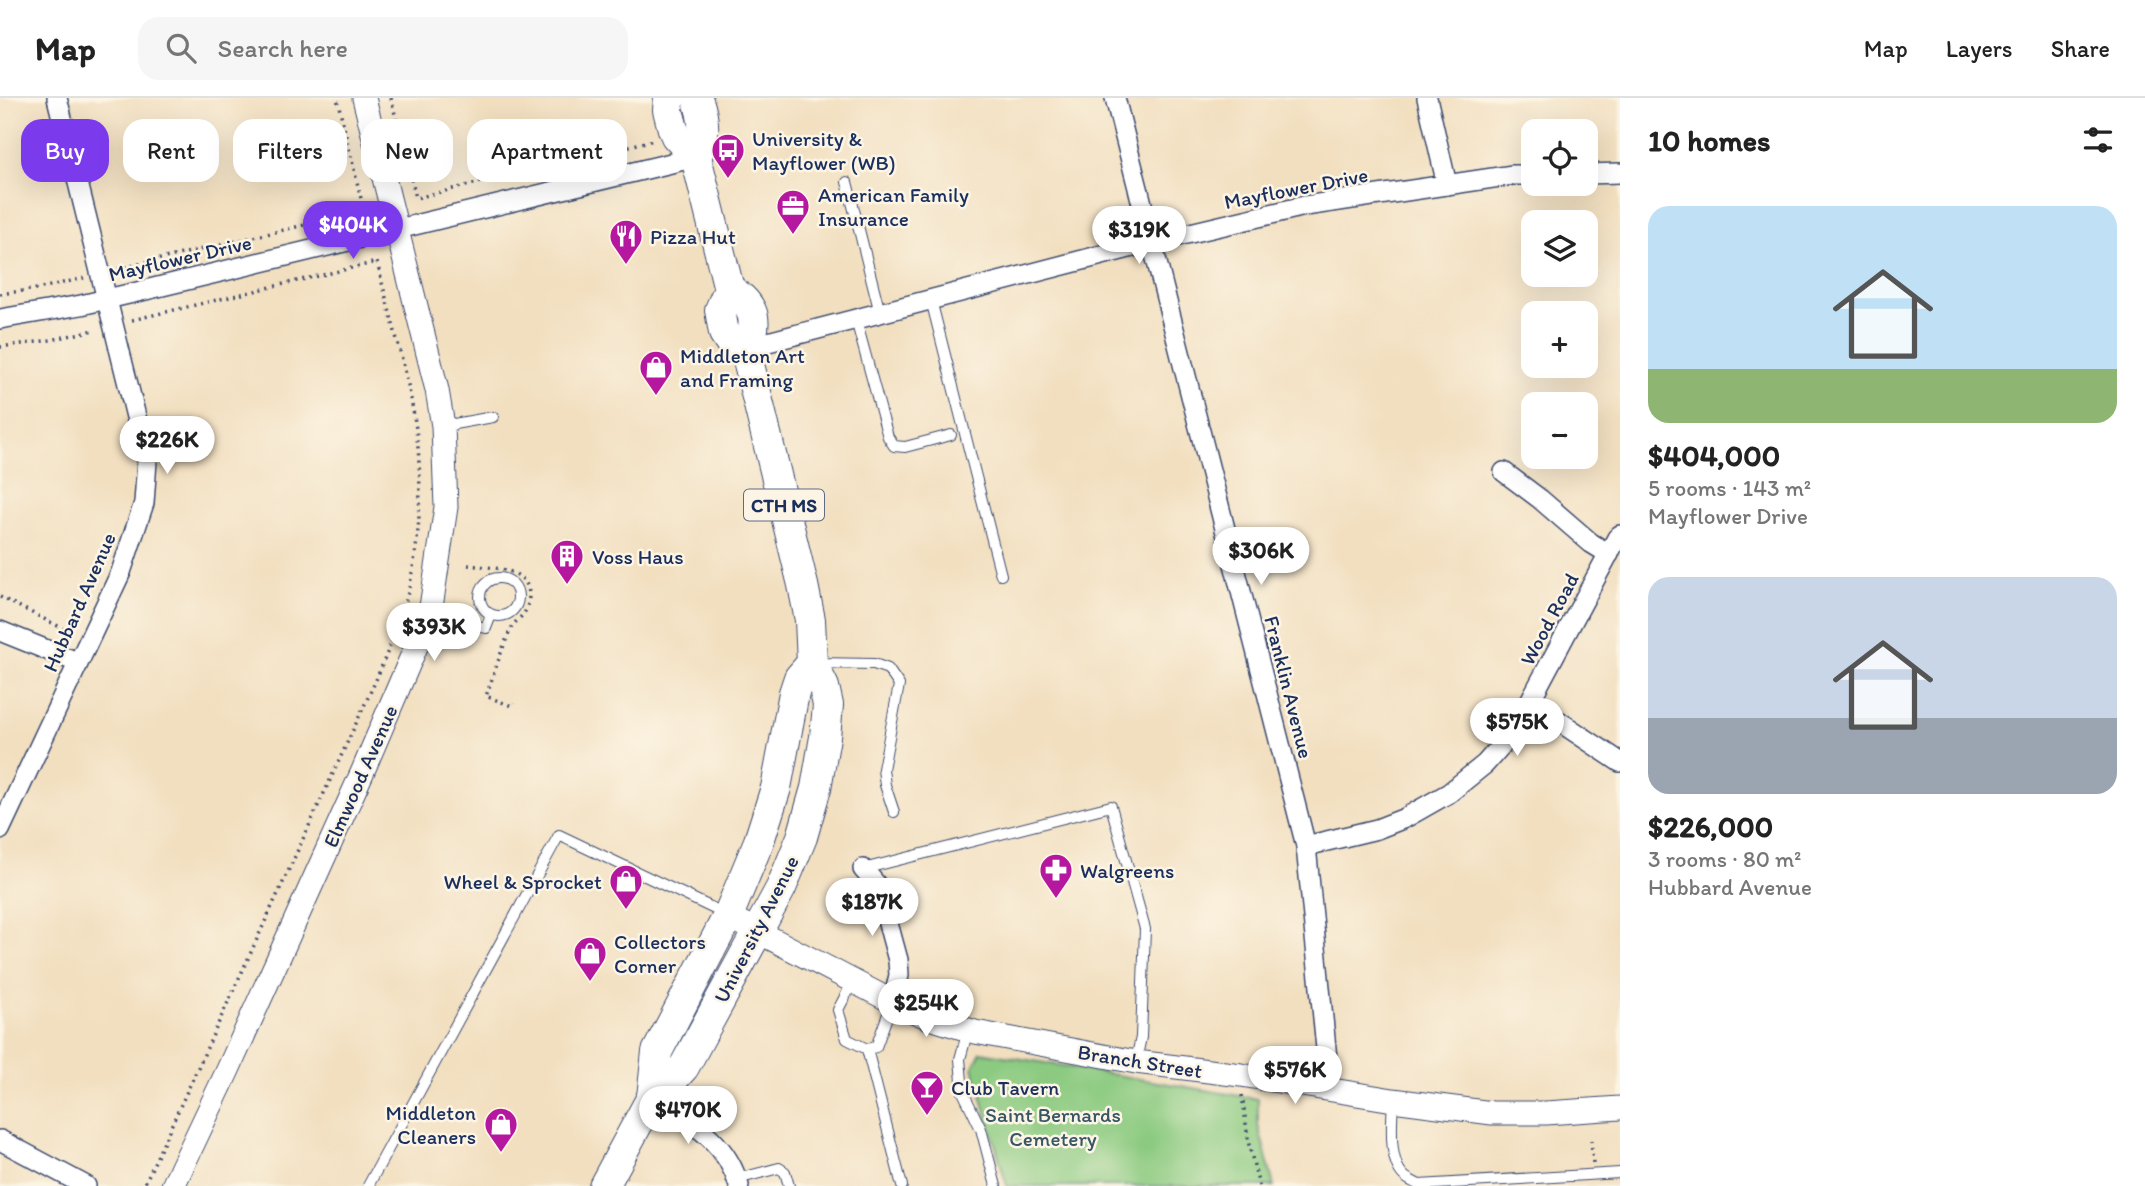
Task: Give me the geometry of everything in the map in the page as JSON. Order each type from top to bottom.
[{"type":"main road","name":"University Avenue","points":[[604,1186],[652,1097],[684,1066],[779,893],[795,857],[808,817],[824,744],[828,705],[824,687],[812,663],[810,620],[800,571],[745,348],[730,342],[724,330],[720,310],[729,289],[696,156],[673,130],[668,110],[669,98]]},
{"type":"main road","name":"University Avenue","points":[[696,156],[704,133],[698,98]]},
{"type":"main road","name":"University Avenue","points":[[652,1097],[657,1052],[728,916],[759,841],[773,798],[796,687],[799,678],[812,663]]},
{"type":"street","name":"Hubbard Avenue","points":[[0,830],[121,572],[144,503],[147,484],[146,461],[57,98]]},
{"type":"street","name":"Elmwood Avenue","points":[[173,1186],[362,773],[430,614],[446,507],[443,426],[437,390],[364,98]]},
{"type":"street","name":"Franklin Avenue","points":[[1115,98],[1306,846],[1330,1089]]},
{"type":"street","points":[[1426,98],[1447,185]]},
{"type":"street","name":"Mayflower Drive","points":[[0,319],[105,300],[696,156]]},
{"type":"street","points":[[1598,174],[1620,173]]},
{"type":"street","name":"Mayflower Drive","points":[[745,348],[1152,242],[1304,206],[1521,175]]},
{"type":"street","points":[[1504,472],[1591,543],[1609,554]]},
{"type":"street","name":"Wood Road","points":[[1306,846],[1377,829],[1405,818],[1449,793],[1485,764],[1514,731],[1620,535]]},
{"type":"street","points":[[0,631],[77,662]]},
{"type":"street","points":[[1530,702],[1620,762]]},
{"type":"street","points":[[863,869],[880,894],[898,961],[899,975],[893,1002]]},
{"type":"street","name":"Branch Street","points":[[728,916],[893,1002],[927,1017],[968,1030],[1136,1062],[1492,1113],[1546,1113],[1620,1108]]},
{"type":"street","points":[[652,1097],[711,1138],[729,1159],[738,1183]]},
{"type":"street","points":[[0,1140],[86,1186]]},
{"type":"lane","points":[[847,182],[880,314]]},
{"type":"lane","points":[[931,300],[1001,575]]},
{"type":"lane","points":[[856,320],[888,438],[894,446],[905,447],[951,435]]},
{"type":"lane","points":[[443,426],[493,417]]},
{"type":"lane","points":[[492,579],[507,579],[517,590],[516,605],[506,615],[491,615],[481,604],[481,589],[492,579]]},
{"type":"lane","points":[[430,614],[486,628],[491,615]]},
{"type":"lane","points":[[812,663],[874,664],[888,669],[899,685],[883,769],[894,812]]},
{"type":"lane","points":[[863,869],[1111,806],[1145,929],[1141,1037],[1136,1062]]},
{"type":"lane","points":[[368,1186],[559,835],[728,916]]},
{"type":"lane","points":[[854,981],[838,1010],[847,1039],[867,1049],[876,1047],[893,1002]]},
{"type":"lane","points":[[968,1030],[960,1059],[962,1092],[981,1129],[996,1186]]},
{"type":"lane","points":[[867,1049],[902,1186]]},
{"type":"lane","points":[[1393,1100],[1391,1131],[1395,1159],[1403,1176],[1419,1185],[1620,1173]]},
{"type":"lane","points":[[738,1183],[779,1168],[785,1172],[789,1186]]},
{"type":"path","points":[[127,267],[364,211],[337,98]]},
{"type":"path","points":[[391,98],[416,198],[655,140],[652,129]]},
{"type":"path","points":[[138,318],[377,262],[416,430],[419,486],[419,517],[412,575],[395,634],[144,1185]]},
{"type":"path","points":[[0,294],[74,280]]},
{"type":"path","points":[[0,347],[88,332]]},
{"type":"path","points":[[468,565],[512,571],[520,576],[528,591],[527,608],[522,617],[512,625],[486,696],[512,706],[513,703]]},
{"type":"path","points":[[0,597],[64,628]]},
{"type":"path","points":[[1243,1107],[1259,1186]]},
{"type":"path","points":[[1591,1140],[1593,1168]]},
{"type":"green space","name":"Saint Bernards Cemetery","points":[[981,1052],[1258,1099],[1258,1125],[1274,1186],[1007,1186],[973,1067]]},
{"type":"place","name":"University & Mayflower (WB)","points":[[728,180]]},
{"type":"place","name":"American Family Insurance","points":[[793,236]]},
{"type":"place","name":"Pizza Hut","points":[[626,266]]},
{"type":"place","name":"Middleton Art and Framing","points":[[656,397]]},
{"type":"place","name":"Voss Haus","points":[[567,586]]},
{"type":"place","name":"Walgreens","points":[[1056,900]]},
{"type":"place","name":"Wheel & Sprocket","points":[[626,911]]},
{"type":"place","name":"Collectors Corner","points":[[590,983]]},
{"type":"place","name":"Club Tavern","points":[[927,1117]]},
{"type":"place","name":"Middleton Cleaners","points":[[501,1154]]}]
